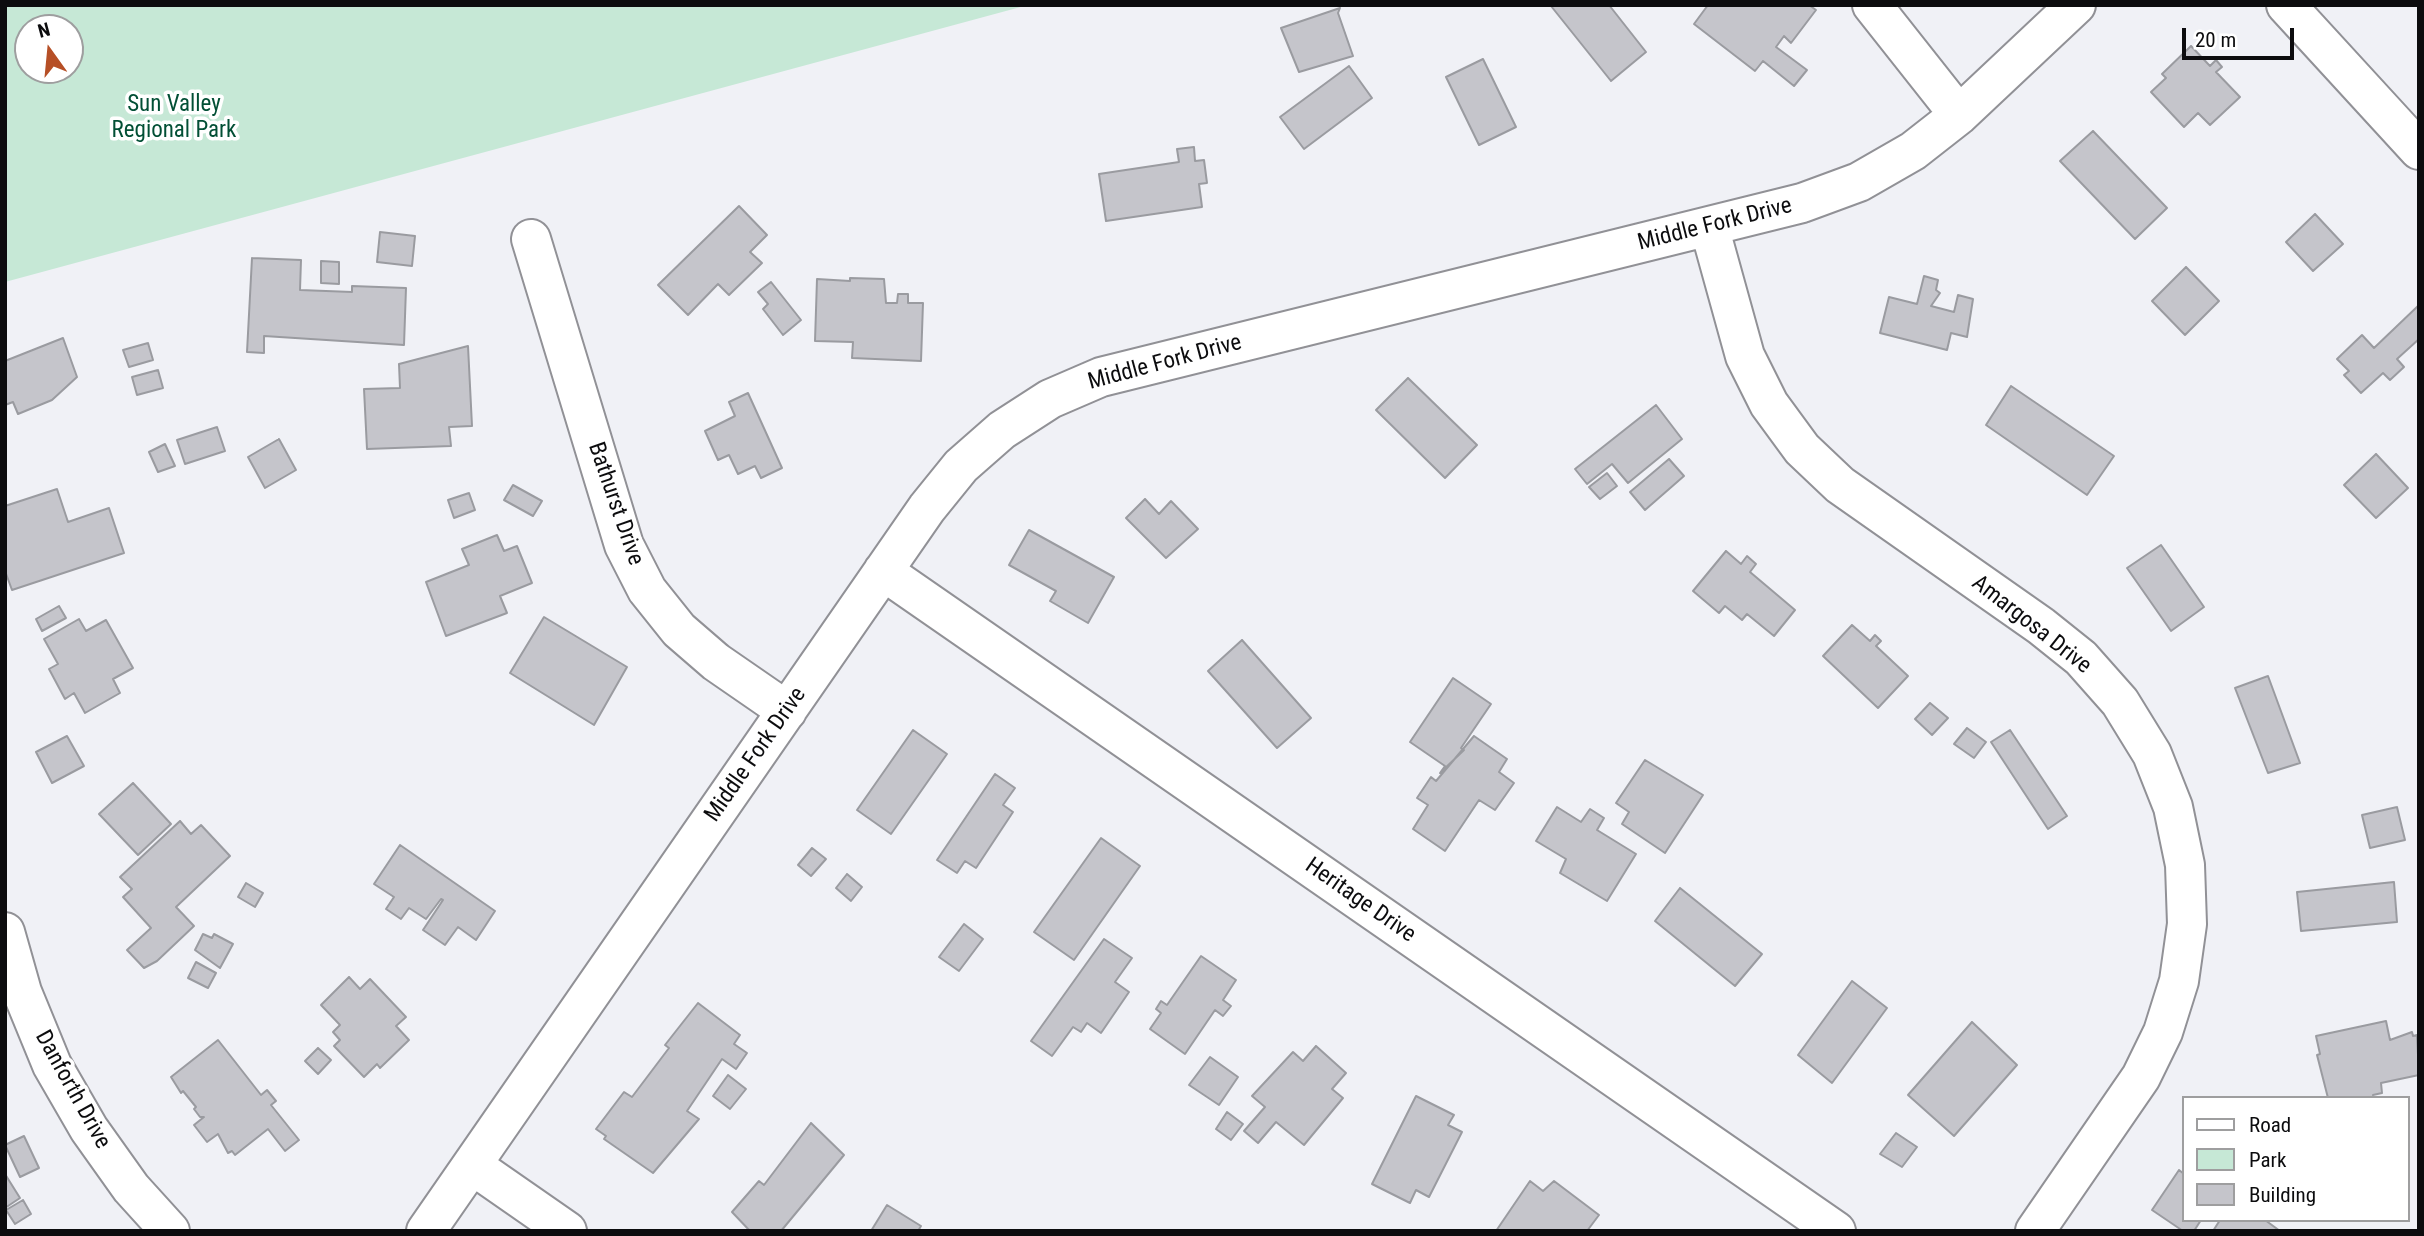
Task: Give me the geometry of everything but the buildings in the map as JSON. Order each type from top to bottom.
[{"type":"street","points":[[1872,5],[1959,115]]},
{"type":"street","name":"Middle Fork Drive","points":[[426,1231],[927,508],[961,466],[1002,430],[1050,399],[1101,377],[1802,203],[1859,182],[1913,151],[1959,115],[2076,5]]},
{"type":"street","points":[[2286,5],[2419,150]]},
{"type":"street","name":"Amargosa Drive","points":[[1709,226],[1745,356],[1769,404],[1802,449],[1840,485],[2041,626],[2081,658],[2120,702],[2152,754],[2173,807],[2185,865],[2187,924],[2179,981],[2163,1032],[2141,1077],[2035,1231]]},
{"type":"street","name":"Bathurst Drive","points":[[531,239],[624,545],[647,590],[679,631],[716,662],[787,711]]},
{"type":"street","name":"Heritage Drive","points":[[883,571],[1836,1231]]},
{"type":"street","name":"Danforth Drive","points":[[5,932],[22,992],[52,1065],[89,1129],[131,1188],[170,1231]]},
{"type":"street","points":[[472,1165],[567,1231]]},
{"type":"green space","name":"Sun Valley Regional Park","points":[[5,5],[1028,5],[5,282]]}]
